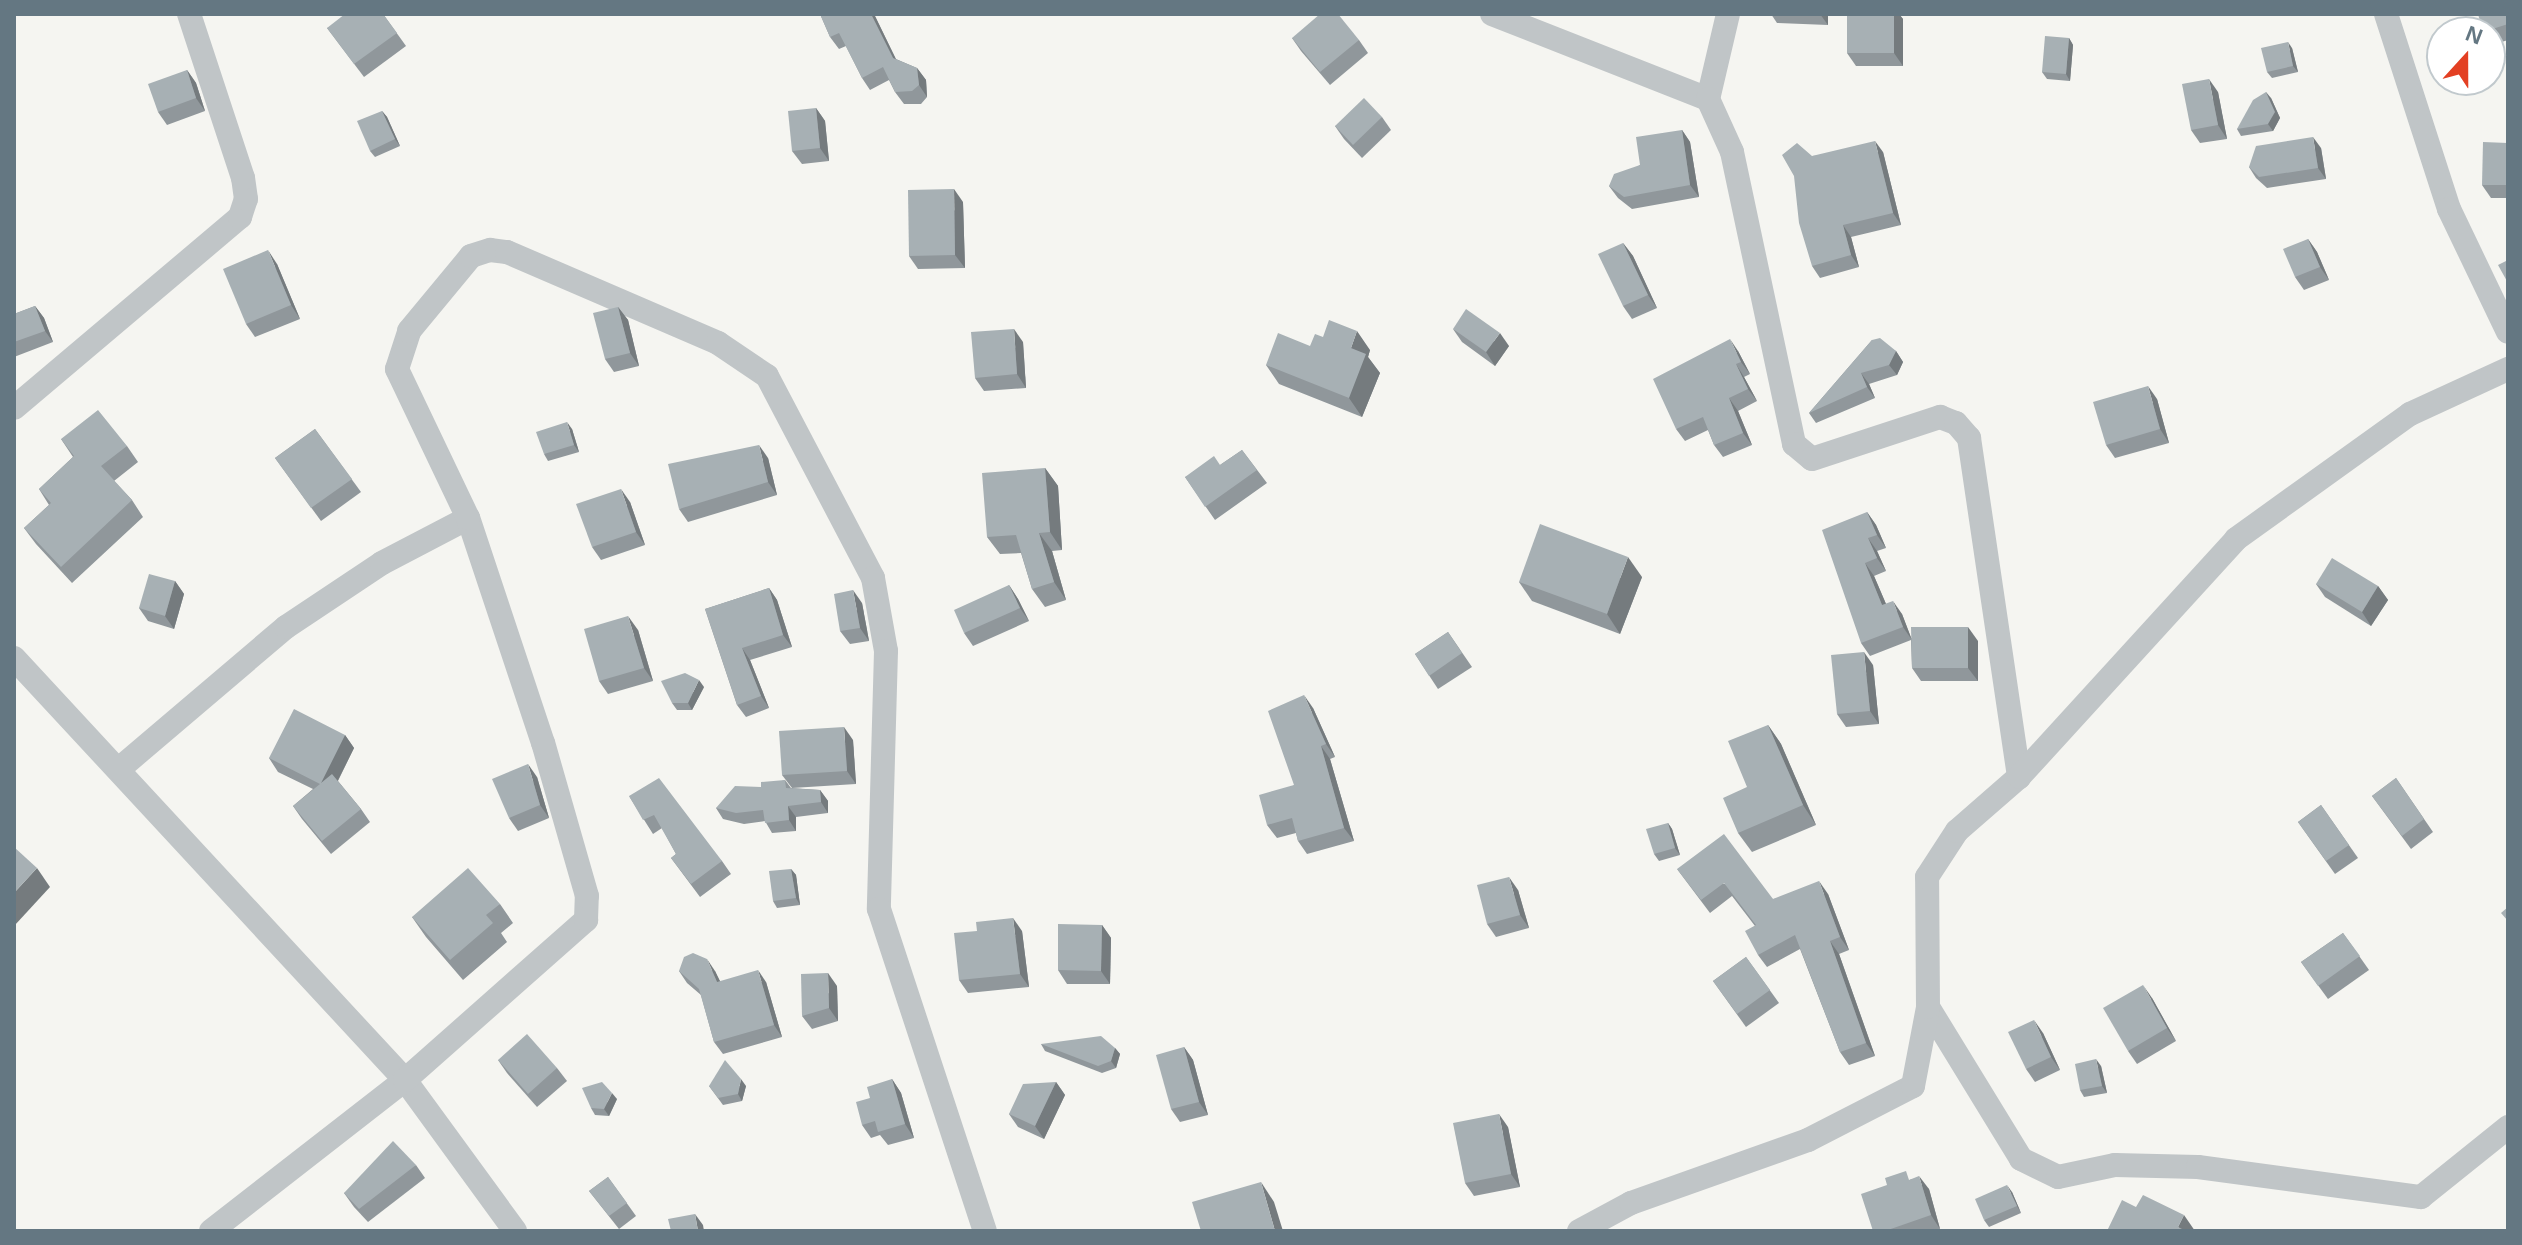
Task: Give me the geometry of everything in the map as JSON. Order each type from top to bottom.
[{"type":"street","points":[[14,408],[240,217],[246,199],[243,178],[189,14]]},
{"type":"street","points":[[1492,14],[1708,99]]},
{"type":"street","points":[[1728,14],[1708,99],[1732,152],[1747,212],[1794,444],[1812,459],[1940,417],[1956,423],[1969,438],[2019,777]]},
{"type":"street","points":[[2386,14],[2449,209],[2508,332]]},
{"type":"street","points":[[211,1231],[405,1080],[580,929],[589,910],[543,743],[468,518],[397,369],[409,331],[471,256],[507,252],[718,343],[767,376],[873,578],[886,651],[879,909],[985,1231]]},
{"type":"street","points":[[1579,1231],[1631,1203],[1808,1140],[1913,1086],[1928,1007],[1927,877],[1957,831],[2019,777],[2236,539],[2410,414],[2508,369]]},
{"type":"street","points":[[119,769],[286,627],[382,563],[468,518]]},
{"type":"street","points":[[14,658],[405,1080],[515,1231]]},
{"type":"street","points":[[1928,1007],[2021,1159],[2058,1177],[2115,1165],[2198,1167],[2421,1197],[2508,1127]]},
{"type":"building","points":[[345,14],[383,14],[397,33],[354,64],[327,28]]},
{"type":"building","points":[[820,14],[871,14],[893,58],[917,68],[919,85],[912,91],[895,92],[883,67],[862,78],[839,33],[830,37]]},
{"type":"building","points":[[1320,14],[1338,14],[1359,40],[1320,72],[1292,38]]},
{"type":"building","points":[[1847,14],[1894,14],[1894,53],[1847,53]]},
{"type":"building","points":[[2508,14],[2508,24],[2506,16],[2479,16]]},
{"type":"building","points":[[2045,36],[2069,38],[2066,74],[2042,72]]},
{"type":"building","points":[[2288,42],[2293,66],[2267,72],[2261,48]]},
{"type":"building","points":[[187,70],[196,98],[158,112],[148,84]]},
{"type":"building","points":[[2209,79],[2218,125],[2191,130],[2182,84]]},
{"type":"building","points":[[2266,92],[2275,112],[2268,124],[2237,129],[2253,100]]},
{"type":"building","points":[[1364,98],[1382,117],[1353,145],[1335,126]]},
{"type":"building","points":[[816,108],[820,148],[792,151],[788,111]]},
{"type":"building","points":[[382,111],[395,139],[370,151],[357,121]]},
{"type":"building","points":[[1682,130],[1690,185],[1624,197],[1609,186],[1614,174],[1640,165],[1636,137]]},
{"type":"building","points":[[2313,137],[2318,168],[2259,177],[2249,167],[2256,146]]},
{"type":"building","points":[[1875,141],[1893,213],[1843,225],[1851,255],[1812,266],[1799,223],[1794,176],[1782,155],[1797,143],[1812,156]]},
{"type":"building","points":[[2483,142],[2508,143],[2508,185],[2482,185]]},
{"type":"building","points":[[954,189],[955,255],[909,256],[908,190]]},
{"type":"building","points":[[2308,239],[2320,267],[2295,277],[2283,249]]},
{"type":"building","points":[[1623,243],[1648,295],[1623,306],[1598,254]]},
{"type":"building","points":[[268,250],[291,305],[246,324],[223,269]]},
{"type":"building","points":[[2508,260],[2508,283],[2498,265]]},
{"type":"building","points":[[35,306],[45,331],[14,342],[14,314]]},
{"type":"building","points":[[618,307],[630,353],[605,359],[593,313]]},
{"type":"building","points":[[1466,309],[1500,333],[1486,352],[1453,329]]},
{"type":"building","points":[[1329,320],[1357,331],[1351,348],[1366,354],[1349,398],[1266,365],[1278,333],[1310,346],[1315,334],[1323,337]]},
{"type":"building","points":[[1014,329],[1017,374],[975,378],[971,332]]},
{"type":"building","points":[[1880,338],[1896,351],[1889,365],[1861,373],[1867,387],[1809,413],[1872,340]]},
{"type":"building","points":[[1730,339],[1741,362],[1736,364],[1748,389],[1729,398],[1743,433],[1714,445],[1703,417],[1676,429],[1653,379]]},
{"type":"building","points":[[2148,386],[2160,429],[2106,445],[2093,402]]},
{"type":"building","points":[[98,410],[127,446],[101,466],[132,500],[61,567],[24,528],[51,503],[39,489],[74,456],[61,439]]},
{"type":"building","points":[[567,422],[574,445],[544,454],[536,432]]},
{"type":"building","points":[[315,429],[352,479],[311,508],[275,458]]},
{"type":"building","points":[[759,445],[768,482],[679,509],[668,464]]},
{"type":"building","points":[[1242,450],[1257,470],[1205,507],[1185,477],[1214,456],[1220,465]]},
{"type":"building","points":[[1045,468],[1050,532],[1039,533],[1054,582],[1032,589],[1016,535],[987,537],[982,473]]},
{"type":"building","points":[[621,489],[636,532],[592,547],[576,504]]},
{"type":"building","points":[[1867,512],[1877,535],[1868,538],[1877,558],[1865,563],[1882,605],[1893,601],[1903,627],[1861,643],[1822,530]]},
{"type":"building","points":[[1540,524],[1628,557],[1607,614],[1519,582]]},
{"type":"building","points":[[2332,558],[2378,586],[2362,612],[2316,584]]},
{"type":"building","points":[[149,574],[175,581],[165,616],[139,608]]},
{"type":"building","points":[[1009,585],[1020,608],[964,633],[954,610]]},
{"type":"building","points":[[769,588],[783,635],[742,648],[761,696],[737,705],[705,609]]},
{"type":"building","points":[[853,590],[860,628],[840,631],[834,594]]},
{"type":"building","points":[[628,616],[644,668],[599,681],[584,629]]},
{"type":"building","points":[[1911,627],[1968,627],[1968,668],[1912,668]]},
{"type":"building","points":[[1448,632],[1462,653],[1429,676],[1415,654]]},
{"type":"building","points":[[1864,652],[1870,711],[1837,714],[1831,655]]},
{"type":"building","points":[[685,673],[699,680],[688,703],[672,703],[661,681]]},
{"type":"building","points":[[1304,695],[1326,744],[1321,746],[1344,828],[1298,841],[1292,818],[1267,825],[1259,795],[1294,785],[1268,711]]},
{"type":"building","points":[[294,709],[345,735],[321,783],[332,774],[361,809],[322,841],[293,806],[320,784],[269,758]]},
{"type":"building","points":[[1768,725],[1803,805],[1738,833],[1723,798],[1747,787],[1728,741]]},
{"type":"building","points":[[844,727],[847,771],[782,775],[779,731]]},
{"type":"building","points":[[528,764],[540,805],[509,818],[492,779]]},
{"type":"building","points":[[659,778],[722,861],[691,884],[671,858],[676,854],[654,815],[643,820],[629,796]]},
{"type":"building","points":[[2396,778],[2424,819],[2402,836],[2372,796]]},
{"type":"building","points":[[785,780],[786,788],[820,790],[821,802],[788,806],[789,820],[765,823],[763,810],[736,813],[716,808],[735,786],[761,787],[761,782]]},
{"type":"building","points":[[2321,805],[2349,845],[2326,861],[2298,822]]},
{"type":"building","points":[[1668,823],[1675,848],[1654,854],[1646,829]]},
{"type":"building","points":[[1724,834],[1773,899],[1819,881],[1840,937],[1830,941],[1866,1043],[1840,1052],[1795,935],[1758,955],[1745,931],[1756,925],[1724,883],[1701,900],[1677,869]]},
{"type":"building","points":[[14,847],[37,868],[14,893]]},
{"type":"building","points":[[468,868],[500,904],[486,915],[493,923],[450,960],[412,917]]},
{"type":"building","points":[[791,869],[796,898],[773,901],[769,871]]},
{"type":"building","points":[[1509,877],[1520,915],[1487,924],[1477,885]]},
{"type":"building","points":[[2508,907],[2508,921],[2501,913]]},
{"type":"building","points":[[1013,918],[1020,974],[959,980],[954,933],[977,931],[976,922]]},
{"type":"building","points":[[1058,924],[1102,925],[1101,971],[1058,970]]},
{"type":"building","points":[[2343,933],[2360,956],[2318,986],[2301,962]]},
{"type":"building","points":[[693,953],[707,959],[717,982],[758,970],[774,1025],[714,1042],[699,989],[679,971],[684,957]]},
{"type":"building","points":[[1746,957],[1770,990],[1737,1014],[1713,981]]},
{"type":"building","points":[[828,973],[829,1008],[802,1016],[801,974]]},
{"type":"building","points":[[2143,985],[2167,1028],[2128,1051],[2103,1008]]},
{"type":"building","points":[[2034,1020],[2051,1057],[2026,1069],[2008,1032]]},
{"type":"building","points":[[527,1034],[557,1068],[528,1094],[498,1060]]},
{"type":"building","points":[[1101,1036],[1115,1048],[1111,1061],[1098,1066],[1041,1044]]},
{"type":"building","points":[[1184,1047],[1199,1102],[1171,1109],[1156,1055]]},
{"type":"building","points":[[2096,1059],[2102,1086],[2080,1090],[2075,1064]]},
{"type":"building","points":[[725,1060],[741,1079],[738,1094],[718,1098],[709,1086]]},
{"type":"building","points":[[892,1079],[905,1124],[878,1132],[875,1121],[862,1125],[856,1102],[870,1098],[867,1087]]},
{"type":"building","points":[[602,1082],[612,1093],[604,1109],[591,1108],[582,1088]]},
{"type":"building","points":[[1056,1082],[1035,1126],[1009,1114],[1023,1084]]},
{"type":"building","points":[[1499,1114],[1511,1174],[1465,1183],[1453,1123]]},
{"type":"building","points":[[393,1141],[416,1165],[359,1209],[344,1193]]},
{"type":"building","points":[[1906,1171],[1909,1180],[1919,1176],[1931,1215],[1885,1231],[1873,1231],[1861,1194],[1887,1185],[1885,1178]]},
{"type":"building","points":[[608,1177],[627,1203],[609,1216],[589,1191]]},
{"type":"building","points":[[1261,1182],[1275,1231],[1201,1231],[1192,1202]]},
{"type":"building","points":[[2007,1185],[2017,1206],[1984,1220],[1975,1199]]},
{"type":"building","points":[[2143,1195],[2184,1215],[2178,1227],[2186,1231],[2107,1231],[2122,1200],[2136,1207]]},
{"type":"building","points":[[695,1214],[698,1231],[671,1231],[668,1219]]}]
